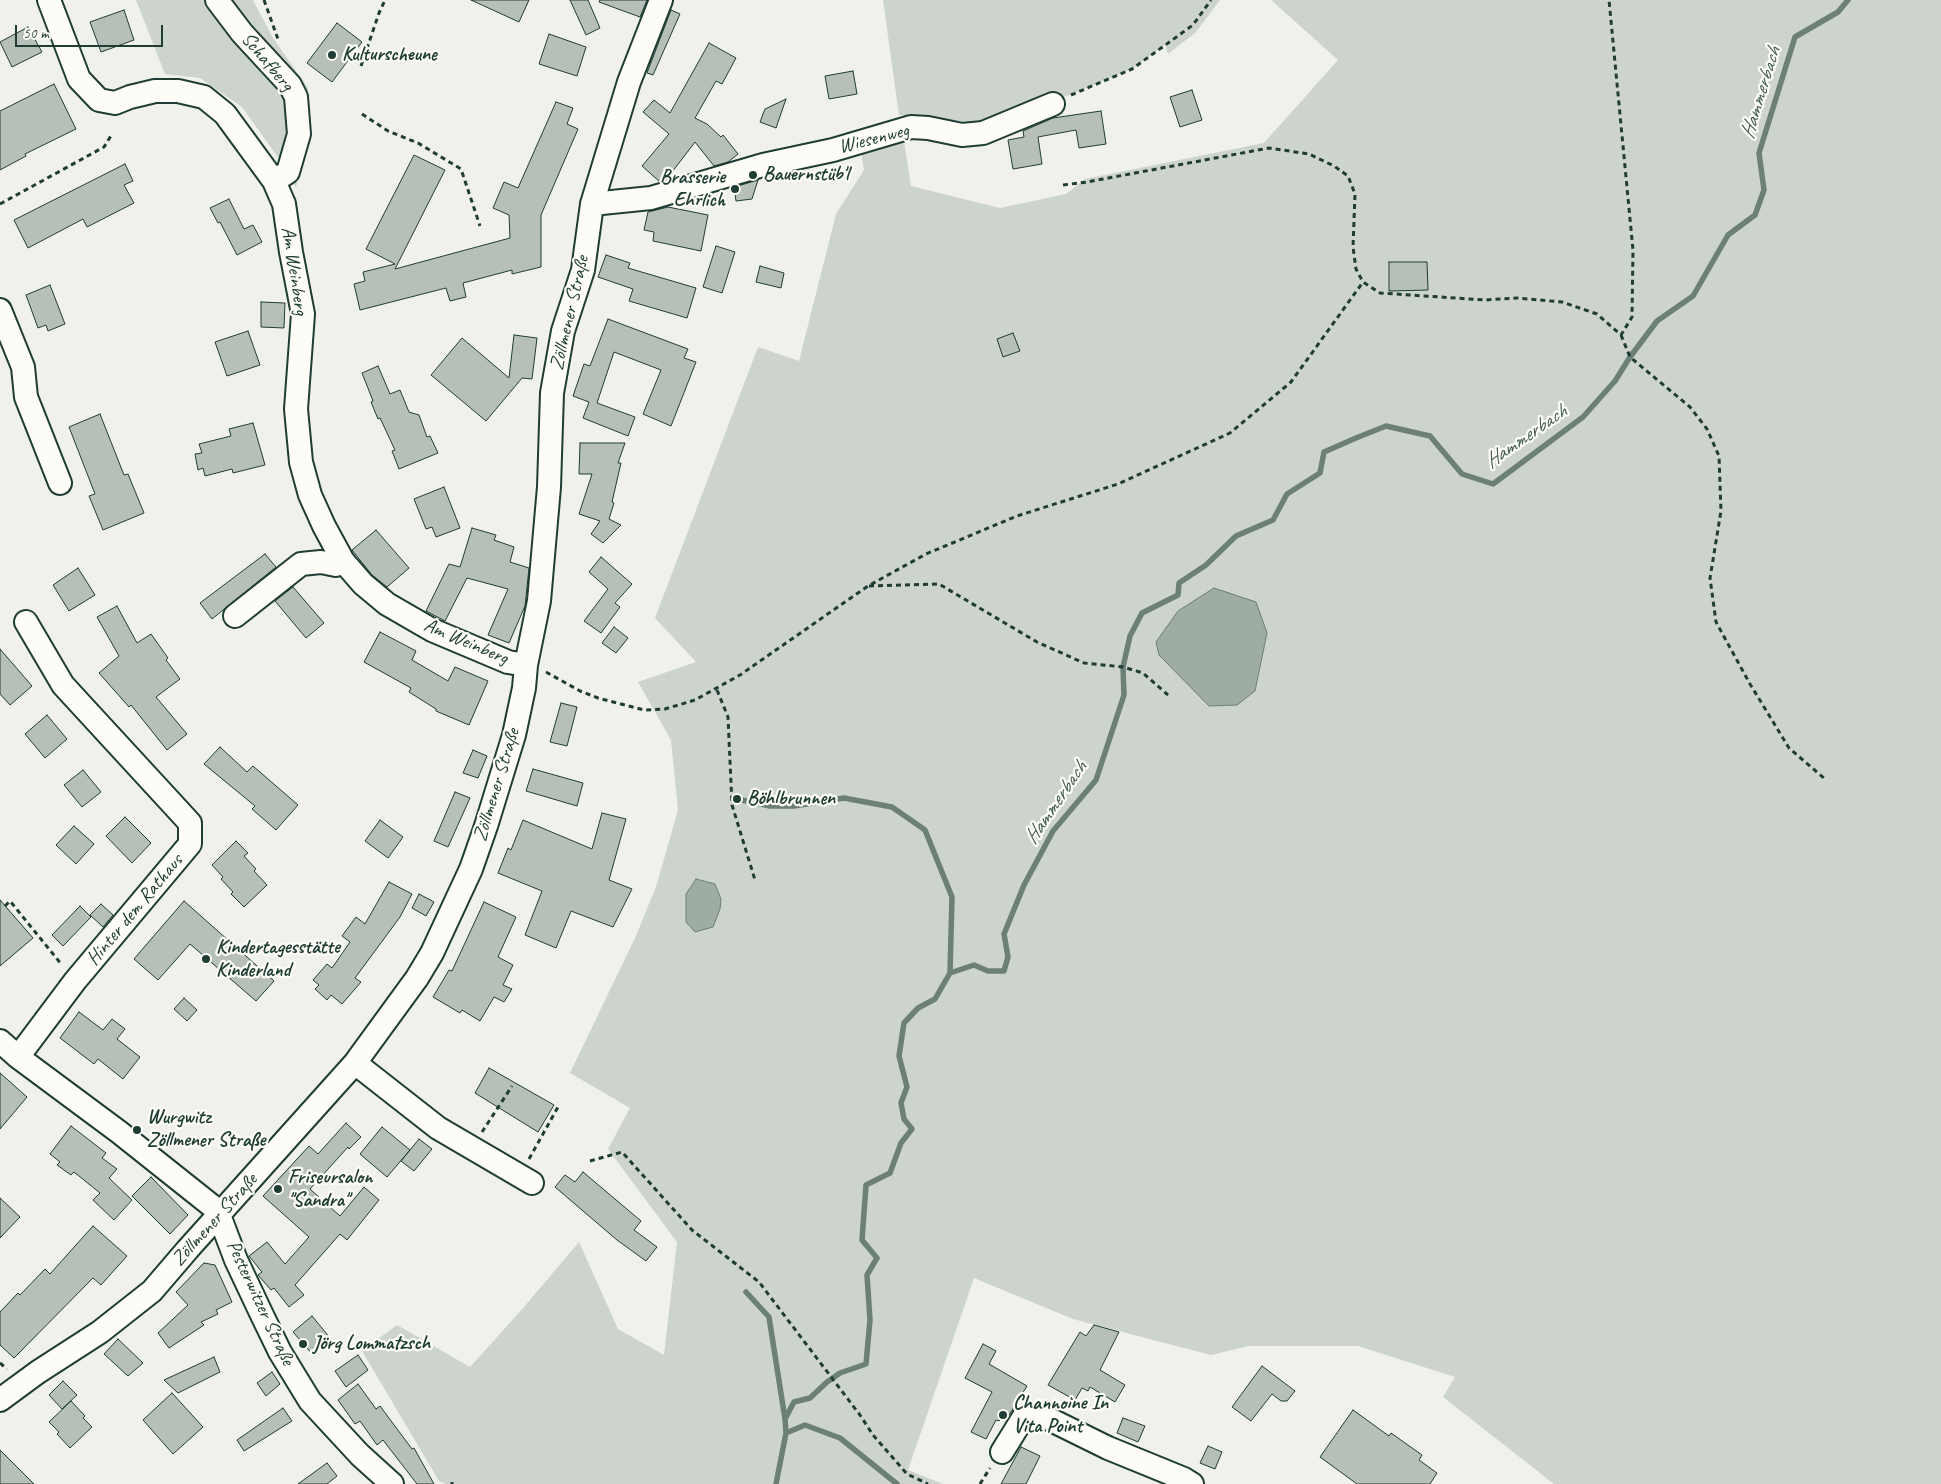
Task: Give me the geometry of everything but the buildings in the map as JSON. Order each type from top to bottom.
[{"type":"street","name":"Am Weinberg","points":[[48,0],[79,79],[99,100],[115,103],[155,91],[178,91],[204,97],[225,114],[274,181],[284,204],[303,314],[296,409],[301,462],[310,495],[342,561],[363,584],[387,604],[432,630],[508,662],[533,667]]},
{"type":"street","name":"Schafberg","points":[[218,0],[242,33],[290,85],[296,97],[299,134],[288,172],[274,181]]},
{"type":"street","name":"Zöllmener Straße","points":[[0,1400],[38,1372],[100,1332],[152,1291],[355,1063],[417,978],[432,953],[470,870],[486,826],[514,735],[524,688],[533,667],[550,487],[552,393],[562,331],[583,270],[592,204],[629,82],[661,0]]},
{"type":"street","name":"Wiesenweg","points":[[592,204],[651,198],[763,165],[833,150],[911,127],[928,128],[962,135],[982,133],[1053,104]]},
{"type":"street","points":[[0,310],[23,367],[26,397],[60,483]]},
{"type":"street","points":[[234,616],[301,564],[322,562],[336,565],[342,561]]},
{"type":"street","name":"Hinter dem Rathaus","points":[[18,1057],[76,981],[190,844],[190,823],[63,685],[26,622]]},
{"type":"street","name":"Pesterwitzer Straße","points":[[0,1041],[18,1057],[119,1132],[208,1202],[218,1215],[236,1260],[280,1352],[310,1402],[360,1455],[392,1484]]},
{"type":"street","points":[[355,1063],[438,1128],[528,1175]]},
{"type":"street","points":[[1002,1452],[1024,1418],[1039,1414],[1094,1442],[1192,1484]]},
{"type":"path","points":[[361,66],[385,0]]},
{"type":"path","points":[[1053,104],[1076,92],[1132,69],[1193,25],[1211,0]]},
{"type":"path","points":[[1608,0],[1633,250],[1632,316],[1621,335]]},
{"type":"path","points":[[362,114],[388,131],[418,143],[461,169],[480,226]]},
{"type":"path","points":[[0,204],[104,147],[112,134]]},
{"type":"path","points":[[1063,185],[1269,148],[1309,154],[1334,166],[1348,176],[1356,194],[1353,247],[1356,269],[1363,282],[1380,293],[1486,300],[1517,298],[1562,302],[1596,314],[1621,335],[1630,357],[1690,407],[1707,430],[1719,456],[1721,511],[1710,578],[1716,622],[1750,684],[1789,748],[1825,779]]},
{"type":"path","points":[[533,667],[598,698],[644,710],[665,709],[695,700],[717,690],[868,586],[935,550],[1017,516],[1118,484],[1230,433],[1291,382],[1363,282]]},
{"type":"path","points":[[868,586],[939,584],[1038,642],[1084,663],[1123,667],[1143,673],[1168,695]]},
{"type":"path","points":[[717,690],[728,717],[732,804],[756,880]]},
{"type":"path","points":[[732,804],[738,801]]},
{"type":"path","points":[[5,906],[10,901],[76,981]]},
{"type":"path","points":[[477,1140],[512,1086]]},
{"type":"path","points":[[528,1175],[558,1107]]},
{"type":"path","points":[[590,1161],[622,1152],[692,1230],[759,1282],[873,1435],[907,1474],[928,1484]]},
{"type":"shaded area","points":[[136,0],[253,0],[273,38],[308,88],[303,146],[296,188],[277,156],[242,107],[200,78],[165,74]]},
{"type":"shaded area","points":[[883,0],[1220,0],[1196,32],[1168,54],[1164,40],[1165,45],[1132,69],[1077,92],[987,124],[899,115]]},
{"type":"shaded area","points":[[1271,0],[1941,0],[1941,1484],[1554,1484],[1443,1397],[1455,1377],[1358,1346],[1249,1346],[1211,1355],[1073,1319],[974,1278],[908,1470],[943,1484],[446,1484],[439,1481],[362,1351],[397,1325],[470,1367],[579,1242],[618,1329],[664,1355],[677,1242],[608,1149],[630,1108],[570,1073],[636,936],[657,884],[678,810],[671,740],[638,682],[696,662],[655,618],[758,347],[799,361],[836,214],[864,170],[860,146],[903,134],[911,186],[1000,208],[1066,194],[1085,179],[1264,143],[1338,60]]},
{"type":"shaded area","points":[[1214,588],[1256,602],[1267,633],[1255,691],[1237,705],[1209,706],[1159,655],[1156,642],[1178,611]]},
{"type":"shaded area","points":[[696,879],[715,884],[721,899],[720,909],[713,927],[695,932],[686,922],[686,894]]},
{"type":"waterway","name":"Hammerbach","points":[[776,1484],[786,1433],[785,1419],[794,1402],[810,1398],[840,1373],[866,1364],[870,1320],[867,1275],[877,1258],[862,1240],[866,1185],[890,1173],[901,1143],[912,1129],[904,1119],[901,1103],[907,1087],[899,1056],[904,1023],[918,1008],[935,999],[950,973],[974,965],[988,971],[1004,971],[1008,957],[1004,934],[1024,885],[1053,831],[1096,780],[1124,695],[1123,667],[1130,636],[1142,613],[1178,595],[1179,583],[1206,565],[1236,536],[1273,520],[1287,494],[1320,473],[1324,452],[1386,426],[1430,436],[1462,474],[1493,484],[1583,417],[1615,381],[1657,321],[1693,296],[1728,235],[1755,215],[1764,190],[1759,153],[1795,37],[1838,12],[1848,0]]},
{"type":"waterway","points":[[737,799],[770,806],[794,806],[844,798],[892,807],[925,830],[952,897],[950,973]]},
{"type":"waterway","points":[[746,1292],[769,1317],[785,1419]]},
{"type":"waterway","points":[[786,1433],[805,1425],[840,1438],[897,1484]]},
{"type":"place","name":"Kulturscheune","points":[[332,55]]},
{"type":"place","name":"Bauernstüb'l","points":[[753,175]]},
{"type":"place","name":"Brasserie Ehrlich","points":[[735,189]]},
{"type":"place","name":"Böhlbrunnen","points":[[737,799]]},
{"type":"place","name":"Kindertagesstätte Kinderland","points":[[206,959]]},
{"type":"place","name":"Wurgwitz Zöllmener Straße","points":[[137,1130]]},
{"type":"place","name":"Friseursalon \"Sandra\"","points":[[278,1189]]},
{"type":"place","name":"Jörg Lommatzsch","points":[[303,1344]]},
{"type":"place","name":"Channoine In Vita Point","points":[[1003,1415]]}]
